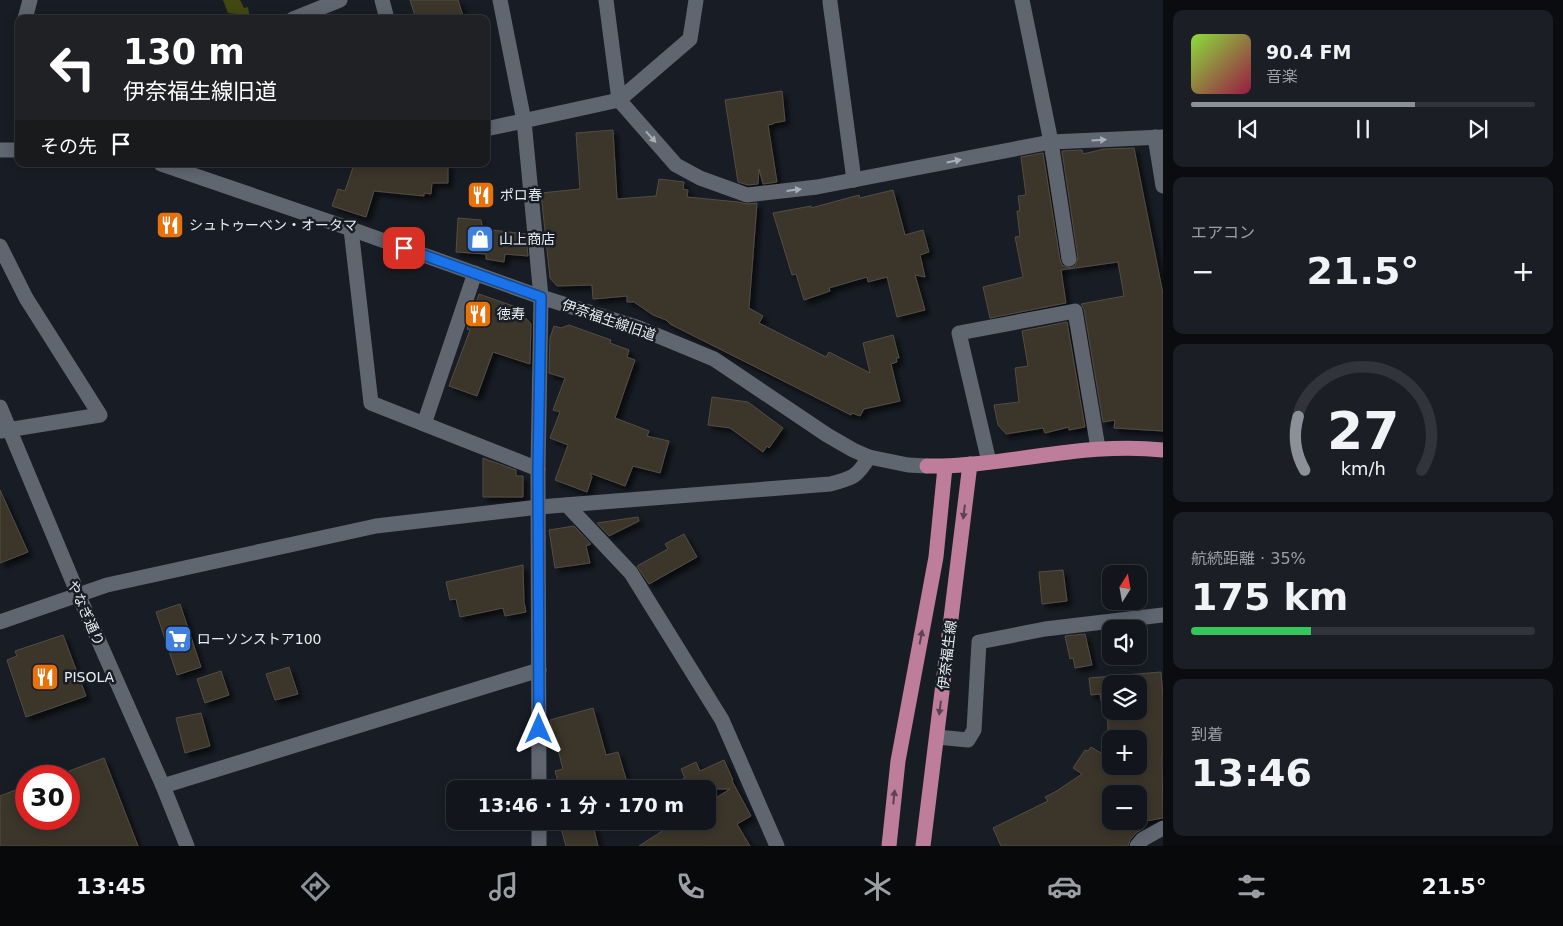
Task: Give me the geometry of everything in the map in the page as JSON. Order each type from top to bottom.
[{"type":"main road","points":[[927,466],[945,467],[1098,448],[1137,447],[1163,450]]},
{"type":"main road","name":"伊奈福生線","points":[[923,846],[970,464]]},
{"type":"main road","name":"伊奈福生線","points":[[889,846],[898,761],[936,557],[945,467]]},
{"type":"street","points":[[26,15],[30,0]]},
{"type":"street","points":[[303,15],[340,0]]},
{"type":"street","points":[[382,0],[386,15]]},
{"type":"street","points":[[500,0],[524,121],[541,297],[538,469],[539,780]]},
{"type":"street","points":[[606,0],[619,100],[676,165],[700,178],[747,195],[854,180],[1051,142],[1159,137],[1163,186]]},
{"type":"street","points":[[490,128],[619,100],[690,39],[696,0]]},
{"type":"street","points":[[1022,0],[1051,142],[1069,259]]},
{"type":"street","points":[[830,2],[854,180]]},
{"type":"street","points":[[0,150],[15,150]]},
{"type":"street","name":"伊奈福生線旧道","points":[[170,167],[475,272],[541,297],[639,328],[714,359],[853,450],[869,457],[908,465],[927,466]]},
{"type":"street","points":[[351,229],[371,403],[538,469]]},
{"type":"street","points":[[0,246],[26,298],[100,415],[5,431]]},
{"type":"street","points":[[424,424],[475,272]]},
{"type":"street","points":[[989,462],[959,334],[1075,310],[1098,448]]},
{"type":"street","name":"やなぎ通り","points":[[0,407],[5,431],[163,786],[187,846]]},
{"type":"street","points":[[0,622],[107,585],[376,526],[539,507],[830,484],[851,478],[861,470],[869,457]]},
{"type":"street","points":[[566,505],[631,573],[717,711],[777,846]]},
{"type":"street","points":[[937,737],[968,740],[974,730],[979,642],[1045,629],[1163,615]]},
{"type":"street","points":[[163,786],[539,670]]},
{"type":"street","points":[[1137,846],[1142,839],[1163,828]]},
{"type":"street","points":[[539,830],[539,846]]},
{"type":"green space","points":[[223,0],[240,0],[244,8],[248,7],[249,15],[238,15],[228,13]]},
{"type":"building","points":[[410,0],[458,0],[463,15],[415,15]]},
{"type":"building","points":[[782,91],[785,121],[768,125],[777,182],[763,184],[759,169],[758,184],[748,185],[738,182],[725,100]]},
{"type":"building","points":[[613,130],[617,199],[656,196],[659,179],[684,182],[683,189],[688,190],[687,197],[748,204],[757,203],[749,308],[763,316],[759,323],[826,357],[829,352],[870,373],[863,343],[893,335],[899,358],[896,358],[897,362],[891,364],[900,401],[864,409],[860,416],[852,413],[851,415],[670,324],[634,302],[627,302],[627,296],[593,299],[592,285],[557,286],[550,278],[541,193],[580,189],[576,133]]},
{"type":"building","points":[[1134,148],[1163,294],[1163,431],[1114,428],[1115,420],[1103,422],[1084,309],[1081,304],[1124,296],[1118,262],[1061,270],[1066,303],[990,318],[983,287],[1023,277],[1015,237],[1020,236],[1017,211],[1020,211],[1018,196],[1026,195],[1021,157],[1043,153],[1060,260],[1062,265],[1070,268],[1075,266],[1078,258],[1062,151],[1082,150],[1083,154],[1104,149]]},
{"type":"building","points":[[353,167],[448,167],[448,183],[432,183],[431,194],[424,193],[424,196],[374,191],[366,217],[332,206],[338,189],[345,191]]},
{"type":"building","points":[[893,190],[905,235],[923,230],[929,252],[920,255],[925,277],[915,275],[925,310],[897,317],[887,277],[868,282],[867,277],[829,288],[830,291],[804,300],[796,274],[792,275],[773,213],[811,206],[811,208],[859,195],[860,198]]},
{"type":"building","points":[[458,218],[481,220],[483,229],[526,234],[528,256],[505,254],[504,262],[486,259],[486,254],[456,252]]},
{"type":"building","points":[[479,294],[516,307],[531,324],[530,364],[493,352],[477,396],[449,386],[470,330],[467,329]]},
{"type":"building","points":[[1067,322],[1085,427],[1069,430],[1069,427],[1045,433],[1043,428],[1006,434],[998,425],[994,405],[1019,402],[1015,368],[1028,366],[1022,331]]},
{"type":"building","points":[[569,325],[611,340],[610,343],[629,350],[627,357],[635,360],[615,418],[649,431],[647,436],[669,441],[660,473],[633,466],[625,486],[590,473],[592,477],[587,492],[555,480],[568,445],[550,438],[560,412],[553,410],[565,378],[549,373],[550,338],[554,326],[561,328]]},
{"type":"building","points":[[712,397],[748,402],[783,428],[769,448],[767,446],[763,452],[730,428],[708,425]]},
{"type":"building","points":[[483,458],[516,470],[516,476],[523,476],[523,497],[483,497]]},
{"type":"building","points":[[0,490],[28,552],[0,563]]},
{"type":"building","points":[[638,517],[639,521],[609,536],[597,523]]},
{"type":"building","points":[[574,526],[591,544],[586,546],[590,563],[555,568],[549,530]]},
{"type":"building","points":[[684,534],[697,557],[649,584],[637,566],[668,549],[665,544]]},
{"type":"building","points":[[523,565],[526,612],[505,616],[503,608],[460,617],[456,599],[450,600],[446,582]]},
{"type":"building","points":[[1063,570],[1067,601],[1042,604],[1039,572]]},
{"type":"building","name":"ローソンストア100","points":[[180,604],[201,667],[177,675],[156,612]]},
{"type":"building","points":[[1085,634],[1092,665],[1075,668],[1073,658],[1070,659],[1065,636]]},
{"type":"building","points":[[63,635],[86,696],[26,717],[7,660],[17,656],[15,651]]},
{"type":"building","points":[[289,667],[298,694],[275,700],[266,674]]},
{"type":"building","points":[[221,671],[229,695],[205,703],[197,679]]},
{"type":"building","points":[[1161,672],[1163,697],[1163,818],[1147,821],[1147,785],[1102,785],[1102,830],[1141,830],[1130,840],[1128,846],[1001,846],[993,828],[1048,801],[1045,797],[1082,774],[1073,768],[1085,750],[1088,751],[1091,747],[1102,754],[1102,775],[1147,775],[1147,730],[1108,730],[1108,720],[1147,720],[1147,675],[1125,675]]},
{"type":"building","points":[[1102,677],[1102,701],[1100,694],[1091,695],[1089,678]]},
{"type":"building","points":[[593,708],[606,755],[618,752],[626,780],[558,780],[555,771],[563,769],[550,720]]},
{"type":"building","points":[[201,713],[210,746],[185,753],[176,718]]},
{"type":"building","points":[[104,758],[138,846],[0,846],[0,796],[15,790],[15,830],[80,830],[80,767]]},
{"type":"building","points":[[724,760],[732,781],[751,816],[737,824],[750,846],[639,846],[664,830],[716,830],[716,798],[730,789],[716,789],[716,780],[681,780],[685,778],[681,769],[696,762],[700,771]]},
{"type":"building","points":[[562,830],[594,830],[598,846],[566,846]]},
{"type":"place","name":"ポロ春","points":[[481,195]]},
{"type":"place","name":"シュトゥーベン・オータマ","points":[[170,225]]},
{"type":"place","name":"山上商店","points":[[480,239]]},
{"type":"place","name":"徳寿","points":[[478,314]]},
{"type":"place","name":"ローソンストア100","points":[[178,639]]},
{"type":"place","name":"PISOLA","points":[[45,677]]},
{"type":"route","points":[[404,248],[541,297],[538,469],[539,729]]}]
